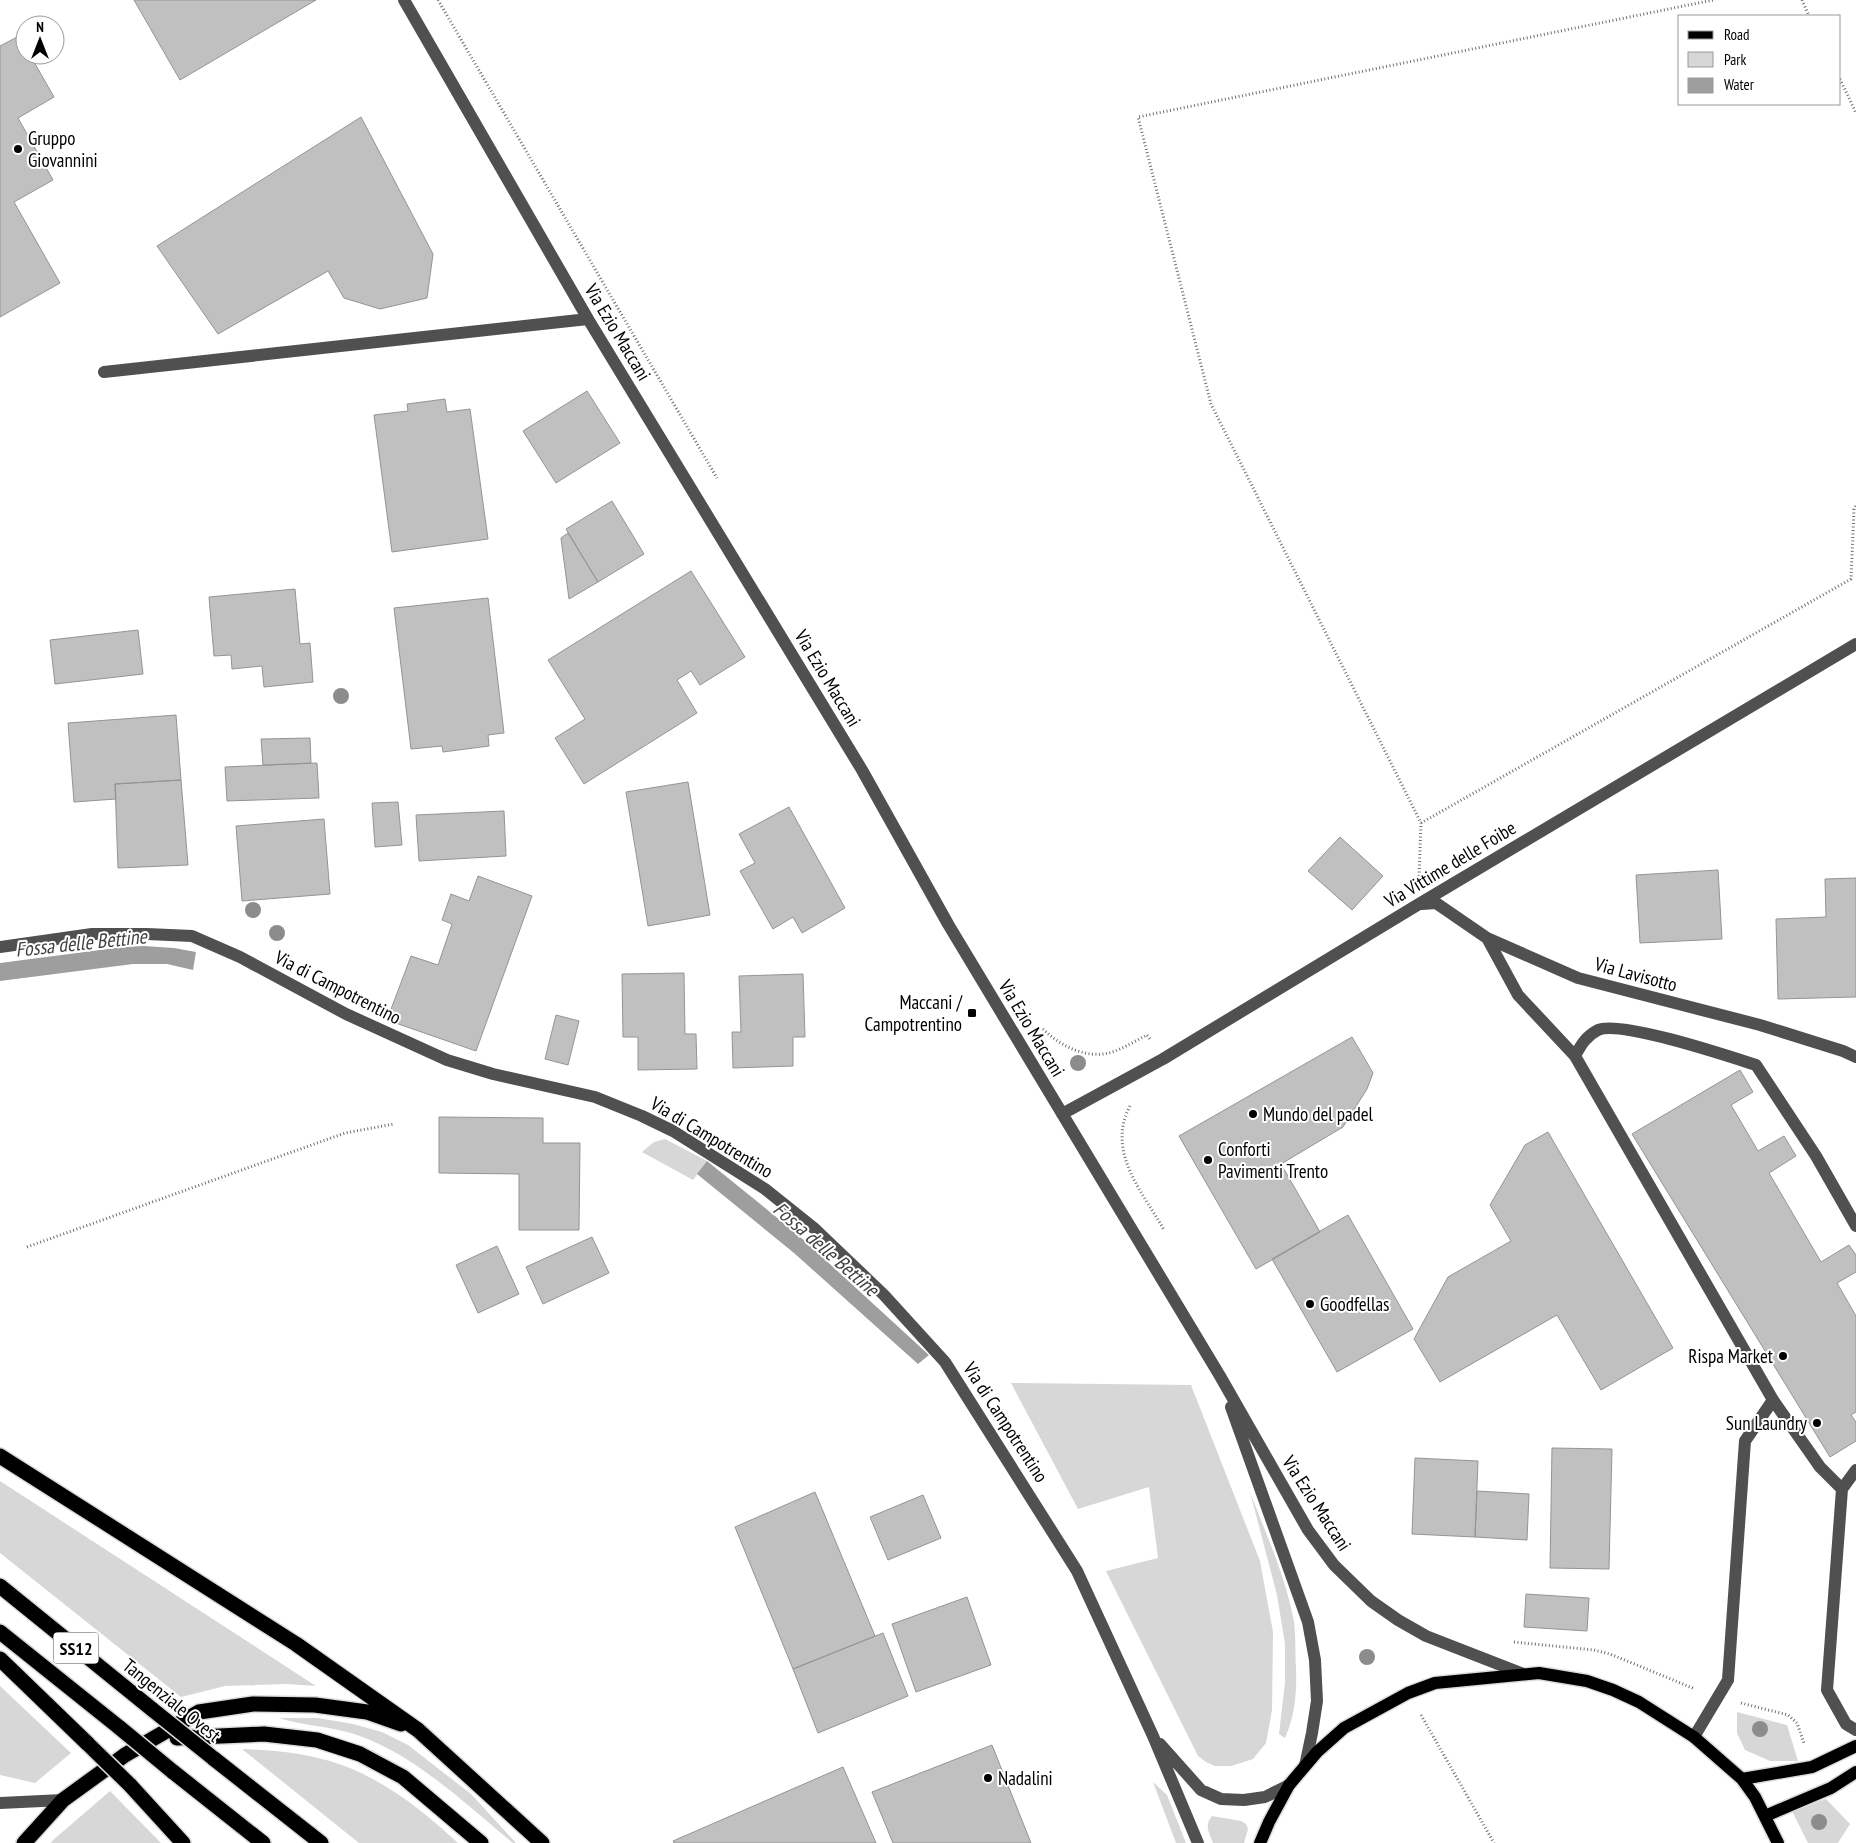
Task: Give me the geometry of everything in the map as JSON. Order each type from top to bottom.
[{"type":"highway","points":[[0,1456],[296,1644],[418,1730],[542,1843]]},
{"type":"highway","name":"Tangenziale Ovest","points":[[0,1586],[321,1843]]},
{"type":"highway","name":"SS12","points":[[0,1632],[263,1843]]},
{"type":"highway","points":[[0,1659],[130,1785],[183,1843]]},
{"type":"highway","points":[[24,1843],[63,1800],[149,1739],[199,1712],[253,1704],[315,1705],[367,1712],[418,1730]]},
{"type":"highway","points":[[149,1739],[264,1734],[318,1740],[360,1754],[403,1776],[480,1843]]},
{"type":"main road","points":[[1260,1843],[1289,1785],[1316,1752],[1344,1728],[1408,1693],[1435,1683],[1520,1673],[1539,1673],[1596,1684],[1639,1702],[1694,1737],[1742,1780],[1755,1797],[1778,1843]]},
{"type":"main road","points":[[1742,1780],[1812,1767],[1856,1746]]},
{"type":"main road","points":[[1765,1816],[1831,1788],[1856,1772]]},
{"type":"street","name":"Via Ezio Maccani","points":[[404,0],[588,319],[862,770],[948,924],[1220,1376],[1308,1530],[1334,1565],[1371,1602],[1426,1636],[1520,1673]]},
{"type":"street","points":[[104,372],[588,319]]},
{"type":"street","name":"Via Vittime delle Foibe","points":[[1062,1114],[1163,1059],[1418,904],[1856,644]]},
{"type":"street","name":"Via Lavisotto","points":[[1418,904],[1436,902],[1487,938],[1578,978],[1760,1025],[1843,1051],[1856,1057]]},
{"type":"street","name":"Via di Campotrentino","points":[[0,947],[92,934],[192,936],[240,957],[346,1014],[447,1060],[493,1074],[595,1097],[642,1116],[673,1131],[765,1189],[815,1230],[884,1295],[945,1362],[1077,1571],[1154,1736],[1198,1843]]},
{"type":"street","points":[[1487,938],[1518,995],[1575,1056],[1773,1400],[1820,1467],[1842,1489]]},
{"type":"street","points":[[1575,1056],[1584,1040],[1598,1030],[1611,1028],[1652,1035],[1756,1064],[1816,1156],[1856,1226]]},
{"type":"street","name":"Via Ezio Maccani","points":[[1220,1376],[1308,1622],[1315,1660],[1316,1701],[1305,1766]]},
{"type":"street","points":[[1694,1737],[1728,1680],[1745,1441],[1773,1400]]},
{"type":"street","points":[[1856,1470],[1842,1489],[1827,1690],[1846,1724],[1856,1730]]},
{"type":"street","name":"Via di Campotrentino","points":[[1154,1736],[1201,1790],[1221,1799],[1244,1800],[1265,1797],[1289,1785]]},
{"type":"street","points":[[0,1803],[63,1800]]},
{"type":"path","points":[[438,0],[720,483]]},
{"type":"path","points":[[1418,904],[1421,823],[1211,404],[1138,117],[1713,0]]},
{"type":"path","points":[[1802,0],[1810,15]]},
{"type":"path","points":[[1841,81],[1856,113]]},
{"type":"path","points":[[1421,823],[1851,579],[1854,509],[1856,504]]},
{"type":"path","points":[[1040,1026],[1051,1037],[1081,1053],[1114,1052],[1147,1035]]},
{"type":"path","points":[[1132,1103],[1123,1119],[1121,1137],[1126,1165],[1166,1233]]},
{"type":"path","points":[[27,1247],[345,1133],[394,1124]]},
{"type":"path","points":[[1513,1642],[1594,1650],[1610,1654],[1688,1687]]},
{"type":"path","points":[[1408,1693],[1494,1843]]},
{"type":"path","points":[[1738,1702],[1788,1715],[1797,1722],[1802,1739]]},
{"type":"green space","points":[[665,1139],[707,1161],[693,1180],[642,1152],[654,1142]]},
{"type":"green space","points":[[1011,1383],[1191,1385],[1260,1561],[1273,1632],[1272,1710],[1266,1743],[1253,1759],[1231,1766],[1215,1766],[1198,1756],[1106,1571],[1158,1558],[1149,1487],[1078,1509]]},
{"type":"green space","points":[[0,1481],[316,1686],[286,1684],[225,1686],[181,1697],[0,1553]]},
{"type":"green space","points":[[1250,1492],[1281,1572],[1294,1622],[1296,1695],[1291,1721],[1285,1738],[1279,1734],[1285,1682],[1285,1644],[1277,1595]]},
{"type":"green space","points":[[0,1686],[71,1753],[35,1783],[0,1775]]},
{"type":"green space","points":[[1737,1712],[1787,1725],[1798,1761],[1770,1761],[1745,1750],[1737,1733]]},
{"type":"green space","points":[[279,1718],[318,1718],[353,1724],[382,1732],[408,1745],[471,1794],[516,1843],[513,1843],[439,1782],[400,1755],[357,1735]]},
{"type":"green space","points":[[242,1749],[303,1755],[341,1765],[360,1773],[395,1792],[412,1804],[458,1843],[359,1843]]},
{"type":"green space","points":[[1153,1782],[1167,1795],[1186,1843],[1176,1843]]},
{"type":"green space","points":[[110,1791],[161,1843],[51,1843],[52,1841]]},
{"type":"green space","points":[[1826,1799],[1850,1824],[1838,1843],[1808,1843],[1792,1811]]},
{"type":"green space","points":[[1212,1816],[1241,1821],[1246,1824],[1248,1829],[1244,1843],[1213,1843],[1208,1826]]},
{"type":"water","points":[[144,946],[196,952],[193,970],[167,964],[133,964],[0,981],[0,963]]},
{"type":"water","points":[[707,1161],[796,1233],[929,1355],[918,1364],[794,1253],[697,1174]]},
{"type":"building","points":[[134,0],[316,0],[180,80]]},
{"type":"building","name":"Gruppo Giovannini","points":[[15,38],[15,65],[36,65],[54,97],[18,118],[53,180],[14,202],[60,283],[0,317],[0,46]]},
{"type":"building","points":[[361,117],[433,254],[427,298],[380,309],[344,298],[328,271],[218,334],[157,246]]},
{"type":"building","points":[[587,391],[620,443],[556,483],[523,431]]},
{"type":"building","points":[[445,399],[447,412],[470,409],[488,539],[392,552],[374,415],[408,411],[407,404]]},
{"type":"building","points":[[612,501],[644,554],[598,582],[566,529]]},
{"type":"building","points":[[568,533],[598,582],[569,599],[561,538]]},
{"type":"building","points":[[691,571],[745,657],[700,685],[691,671],[677,680],[697,713],[584,784],[555,738],[585,719],[548,660]]},
{"type":"building","points":[[295,589],[300,644],[310,643],[313,682],[264,687],[262,666],[232,669],[231,655],[214,656],[209,597]]},
{"type":"building","points":[[488,598],[504,733],[488,735],[489,746],[443,752],[442,746],[411,749],[394,608]]},
{"type":"building","points":[[138,630],[143,674],[55,684],[50,640]]},
{"type":"building","points":[[176,715],[181,780],[115,784],[116,799],[74,802],[68,723]]},
{"type":"building","points":[[310,738],[311,763],[263,765],[261,739]]},
{"type":"building","points":[[317,763],[319,798],[227,801],[225,767]]},
{"type":"building","points":[[181,780],[188,865],[118,868],[115,784]]},
{"type":"building","points":[[688,782],[710,915],[648,926],[626,792]]},
{"type":"building","points":[[398,802],[402,845],[375,847],[372,803]]},
{"type":"building","points":[[789,807],[845,908],[802,933],[793,917],[773,929],[740,871],[755,863],[739,834]]},
{"type":"building","points":[[504,811],[506,856],[419,861],[416,815]]},
{"type":"building","points":[[324,819],[330,894],[242,901],[236,826]]},
{"type":"building","points":[[1340,837],[1383,876],[1352,910],[1308,871]]},
{"type":"building","points":[[1718,870],[1722,939],[1640,943],[1636,875]]},
{"type":"building","points":[[478,876],[532,896],[476,1051],[387,1020],[411,956],[438,965],[452,924],[442,920],[451,894],[469,901]]},
{"type":"building","points":[[1856,878],[1856,997],[1778,999],[1776,919],[1826,917],[1825,879]]},
{"type":"building","points":[[684,973],[685,1034],[696,1034],[697,1069],[638,1070],[638,1037],[623,1037],[622,974]]},
{"type":"building","points":[[803,974],[805,1037],[793,1037],[793,1066],[733,1068],[732,1032],[741,1032],[739,976]]},
{"type":"building","points":[[556,1015],[579,1021],[568,1065],[545,1059]]},
{"type":"building","points":[[1352,1037],[1373,1073],[1367,1089],[1343,1127],[1281,1164],[1320,1232],[1256,1269],[1179,1136]]},
{"type":"building","points":[[1740,1070],[1753,1092],[1731,1105],[1758,1151],[1784,1136],[1796,1156],[1769,1173],[1821,1262],[1849,1245],[1856,1255],[1856,1272],[1837,1283],[1856,1316],[1856,1412],[1851,1415],[1856,1422],[1856,1441],[1830,1457],[1632,1134]]},
{"type":"building","points":[[439,1117],[543,1118],[543,1143],[580,1143],[579,1230],[519,1230],[519,1174],[439,1173]]},
{"type":"building","points":[[1548,1132],[1673,1348],[1601,1390],[1557,1315],[1440,1382],[1414,1339],[1448,1277],[1511,1241],[1490,1205],[1525,1145]]},
{"type":"building","points":[[1348,1215],[1413,1329],[1337,1372],[1272,1259]]},
{"type":"building","points":[[592,1237],[609,1273],[543,1304],[526,1267]]},
{"type":"building","points":[[497,1246],[519,1294],[478,1313],[456,1265]]},
{"type":"building","points":[[1552,1448],[1612,1449],[1609,1569],[1550,1568]]},
{"type":"building","points":[[1415,1458],[1478,1461],[1475,1537],[1412,1534]]},
{"type":"building","points":[[1477,1491],[1529,1494],[1527,1540],[1475,1537]]},
{"type":"building","points":[[815,1492],[875,1636],[793,1669],[735,1527]]},
{"type":"building","points":[[923,1495],[941,1538],[888,1560],[870,1517]]},
{"type":"building","points":[[1526,1594],[1589,1598],[1587,1631],[1524,1627]]},
{"type":"building","points":[[967,1597],[991,1665],[916,1692],[892,1624]]},
{"type":"building","points":[[883,1633],[908,1696],[818,1733],[793,1669]]},
{"type":"building","points":[[992,1745],[1031,1843],[893,1843],[872,1792]]},
{"type":"building","points":[[843,1767],[876,1843],[674,1843],[673,1841]]},
{"type":"place","name":"Gruppo Giovannini","points":[[18,149]]},
{"type":"place","name":"Maccani / Campotrentino","points":[[972,1013]]},
{"type":"place","name":"Mundo del padel","points":[[1253,1114]]},
{"type":"place","name":"Conforti Pavimenti Trento","points":[[1208,1160]]},
{"type":"place","name":"Goodfellas","points":[[1310,1304]]},
{"type":"place","name":"Rispa Market","points":[[1783,1356]]},
{"type":"place","name":"Sun Laundry","points":[[1817,1423]]},
{"type":"place","name":"Nadalini","points":[[988,1778]]},
{"type":"water label","name":"Fossa delle Bettine","points":[[81,943]]},
{"type":"water label","name":"Fossa delle Bettine","points":[[826,1249]]}]
